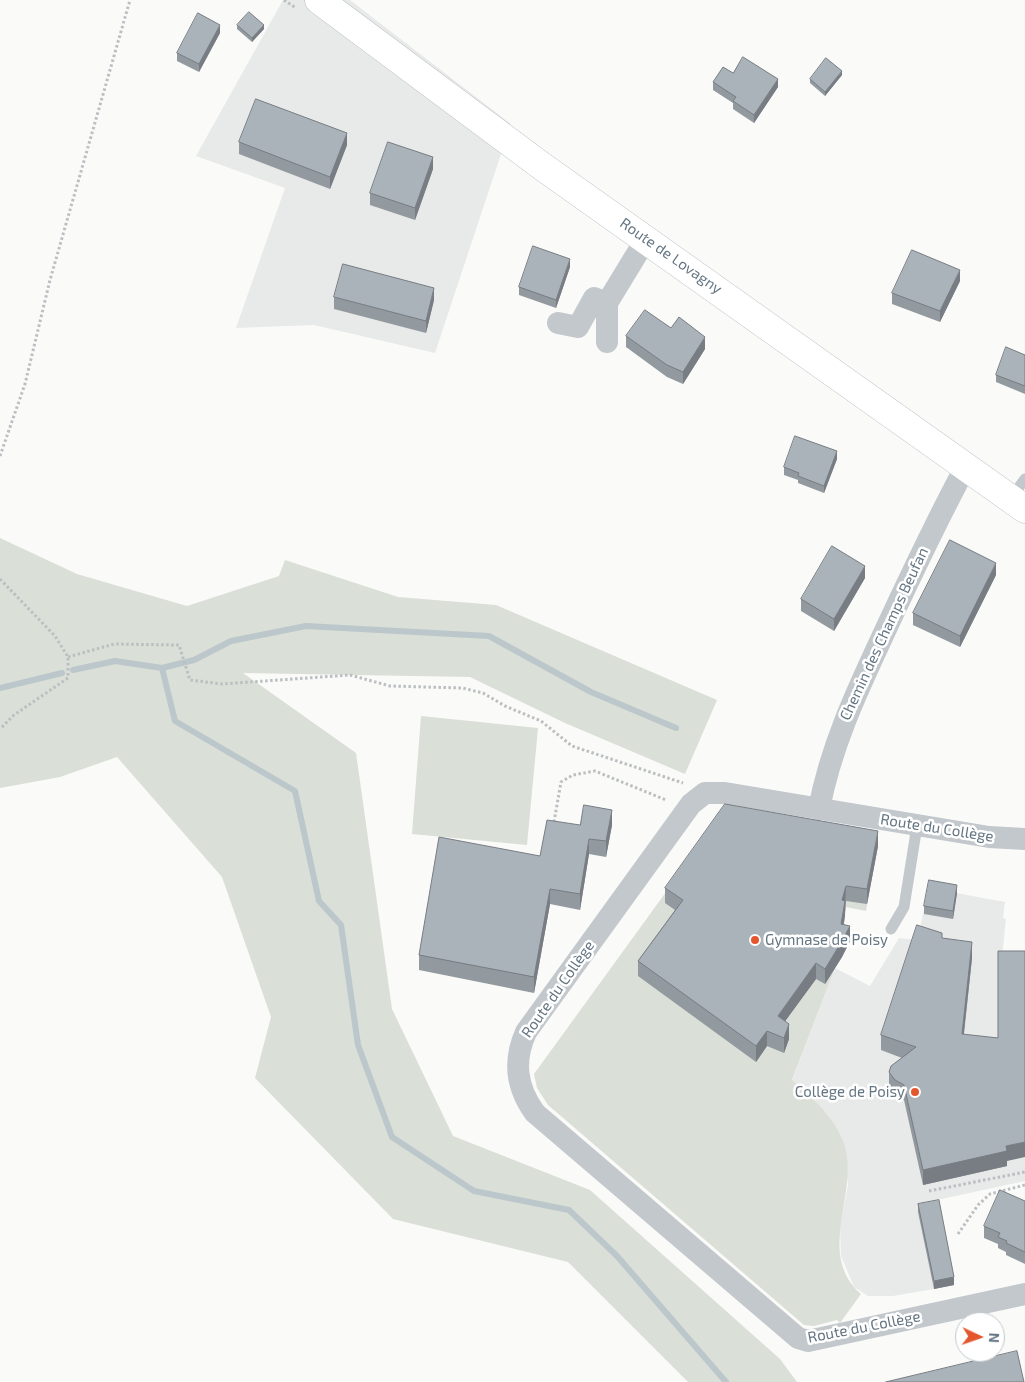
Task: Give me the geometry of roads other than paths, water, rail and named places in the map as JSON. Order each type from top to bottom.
[{"type":"main road","name":"Route de Lovagny","points":[[319,0],[543,167],[966,466],[1020,495]]},
{"type":"street","points":[[607,342],[607,303],[646,239]]},
{"type":"street","points":[[558,323],[578,327],[594,298],[607,303]]},
{"type":"street","name":"Chemin des Champs Beufan","points":[[819,809],[829,763],[845,719],[939,516],[966,466]]},
{"type":"street","name":"Route du Collège","points":[[1025,839],[989,837],[711,792],[694,802],[526,1032],[518,1056],[517,1068],[519,1081],[528,1103],[544,1121],[798,1338],[808,1341],[1025,1294]]},
{"type":"lane","points":[[891,929],[904,907],[917,826]]},
{"type":"waterway","points":[[73,670],[115,661],[162,668],[194,660],[231,641],[306,626],[489,636],[591,692],[676,728]]},
{"type":"waterway","points":[[162,668],[175,721],[295,791],[319,901],[341,925],[358,1045],[392,1137],[474,1191],[569,1210],[617,1256],[726,1382]]},
{"type":"waterway","points":[[0,688],[62,673]]},
{"type":"place","name":"Gymnase de Poisy","points":[[755,940]]},
{"type":"place","name":"Collège de Poisy","points":[[915,1092]]}]
